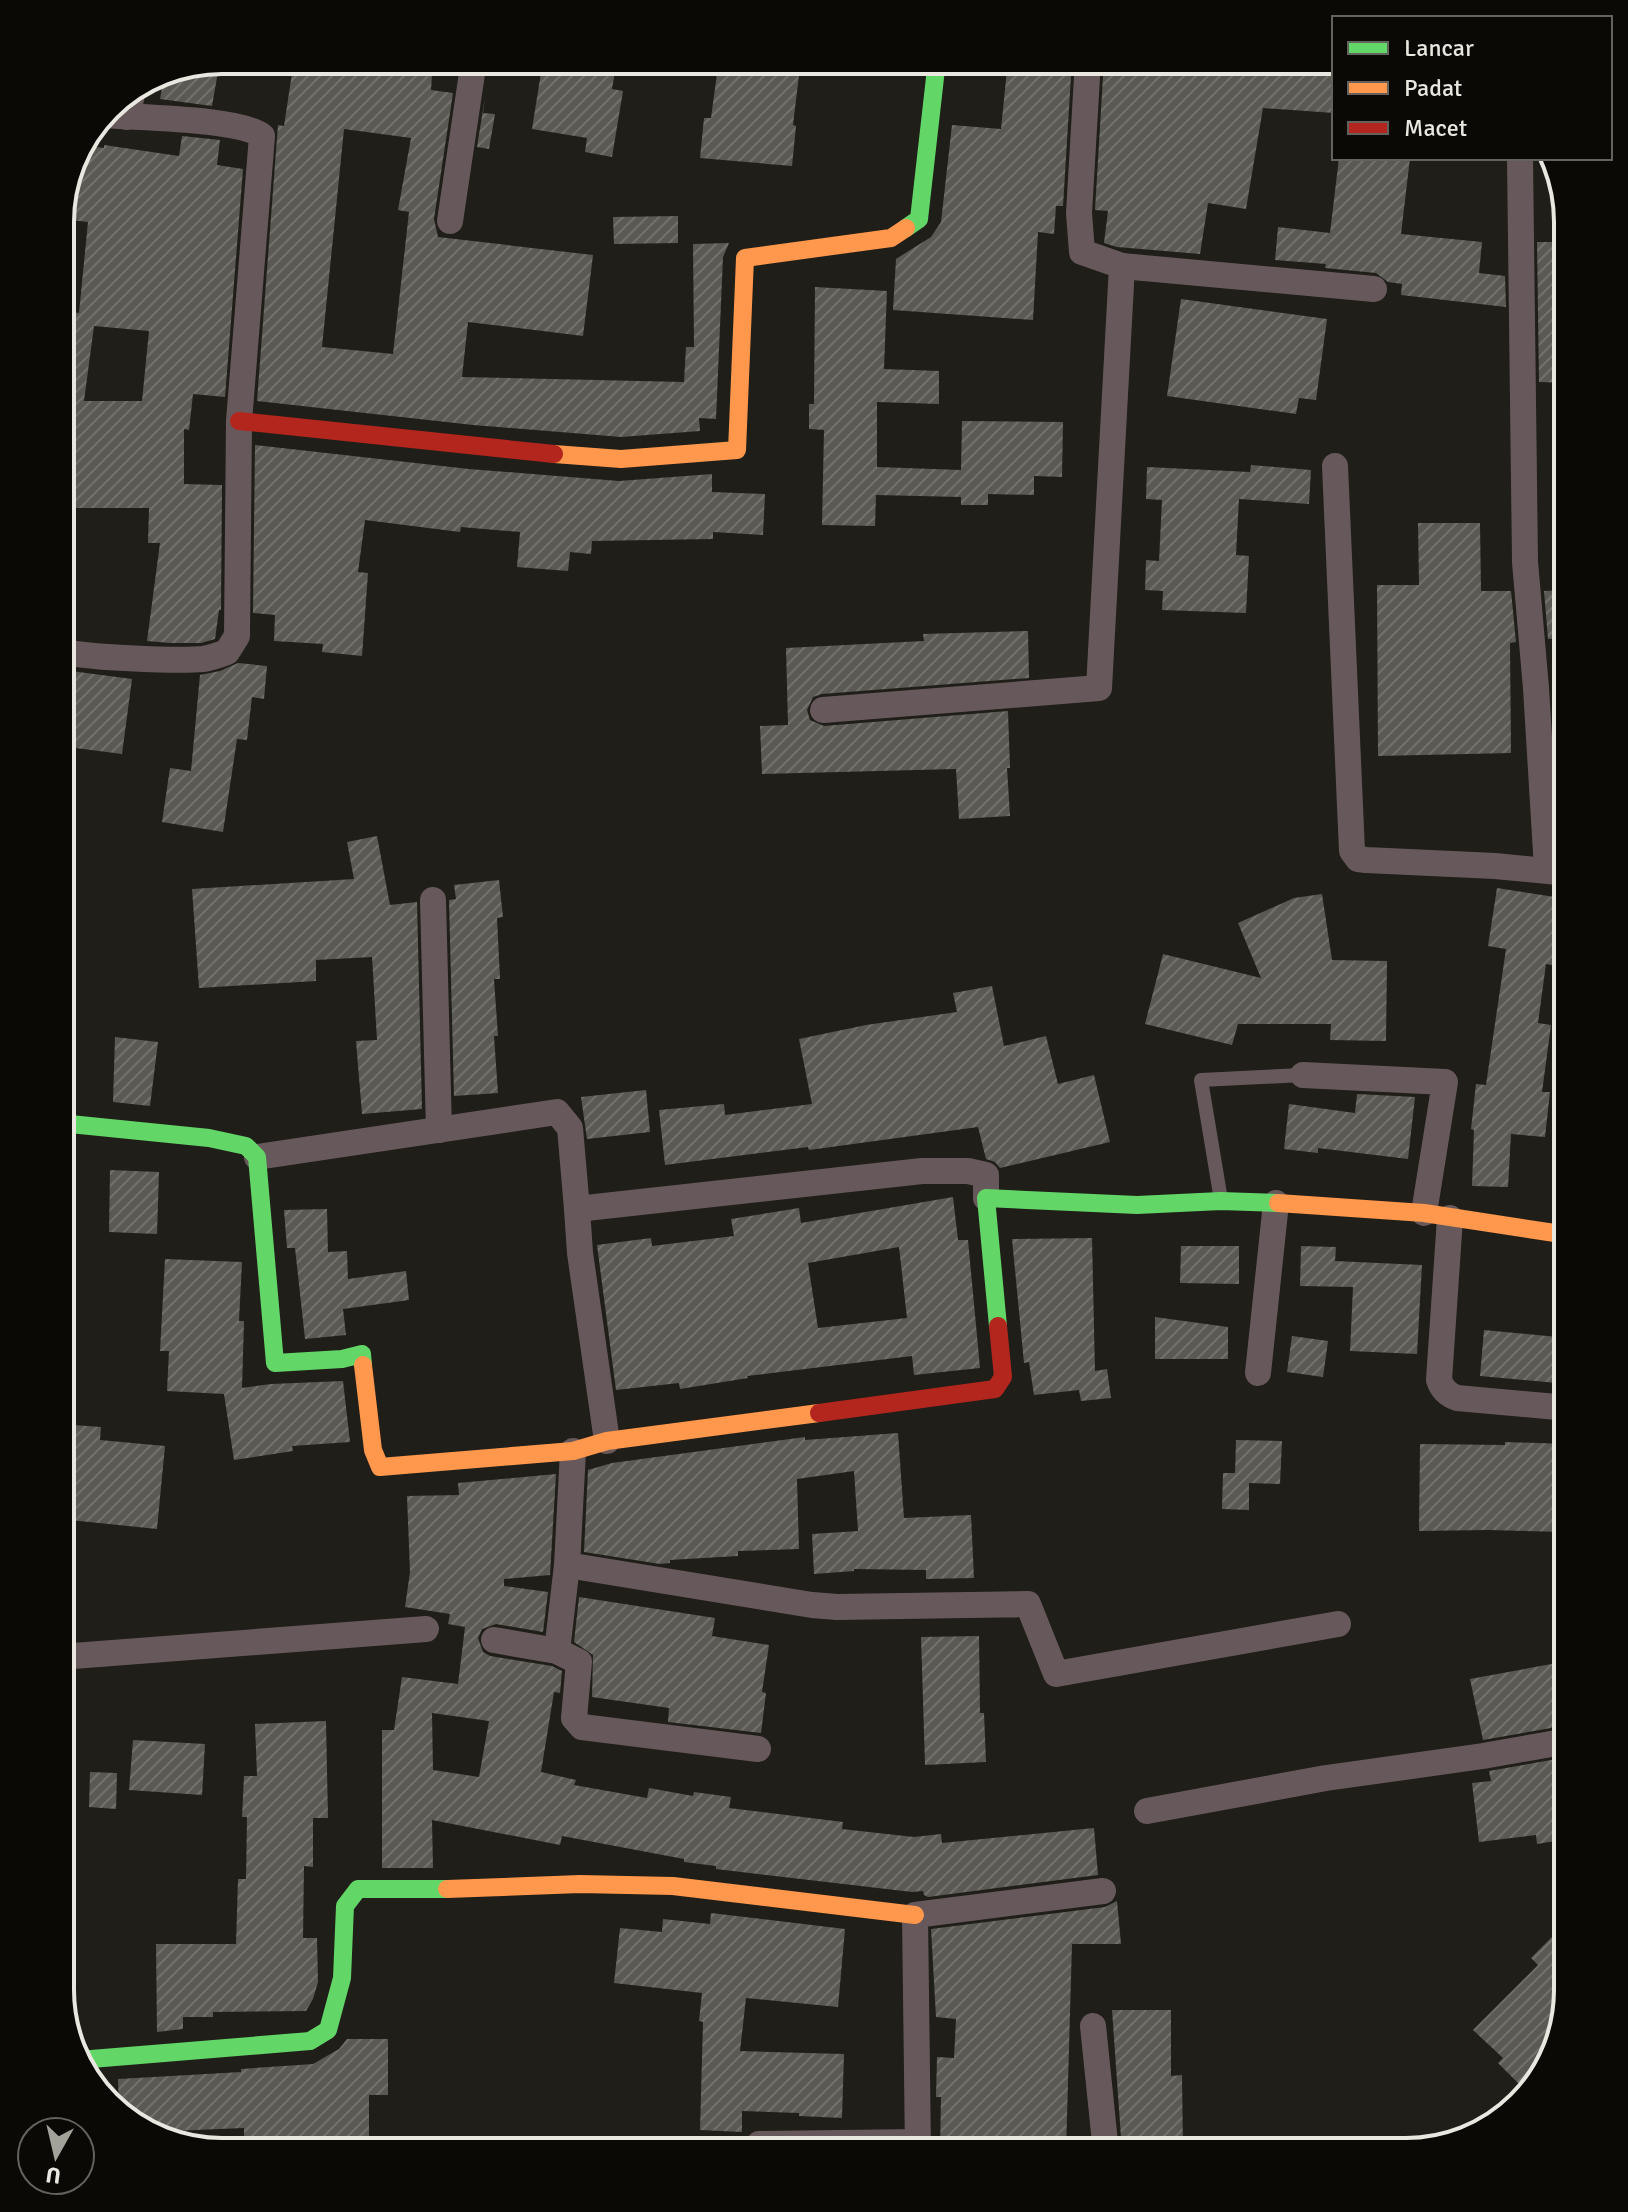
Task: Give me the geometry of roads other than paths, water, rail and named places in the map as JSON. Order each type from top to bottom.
[{"type":"street","points":[[450,221],[472,74]]},
{"type":"street","points":[[239,421],[471,447],[621,459],[737,450],[745,258],[891,238],[919,219],[935,74]]},
{"type":"street","points":[[1087,74],[1079,213],[1082,252],[1122,266],[1374,289]]},
{"type":"street","points":[[74,654],[201,659],[227,652],[233,645],[238,628],[239,421],[262,136],[254,130],[228,125],[118,116]]},
{"type":"street","points":[[1520,160],[1525,562],[1554,845]]},
{"type":"street","points":[[823,710],[1099,688],[1122,266]]},
{"type":"street","points":[[1335,466],[1352,851],[1358,859],[1366,860],[1554,871]]},
{"type":"street","points":[[433,900],[439,1130]]},
{"type":"street","points":[[1303,1075],[1445,1082],[1437,1216],[1441,1386],[1450,1396],[1457,1398],[1554,1407]]},
{"type":"street","points":[[257,1157],[557,1112],[570,1128],[580,1253],[607,1441]]},
{"type":"street","points":[[74,1124],[209,1138],[246,1146],[257,1157],[275,1363],[342,1359],[362,1354],[373,1450],[380,1467],[573,1451],[607,1441],[995,1389],[1003,1377],[986,1175],[968,1171],[922,1171],[577,1209]]},
{"type":"street","points":[[986,1198],[1137,1205],[1221,1201],[1276,1203],[1437,1216],[1554,1233]]},
{"type":"street","points":[[1258,1373],[1276,1203]]},
{"type":"street","points":[[557,1651],[567,1565],[573,1451]]},
{"type":"street","points":[[567,1565],[812,1605],[1028,1604],[1056,1674],[1338,1624]]},
{"type":"street","points":[[74,1656],[426,1629]]},
{"type":"street","points":[[494,1640],[557,1651],[579,1662],[574,1718],[582,1727],[758,1749]]},
{"type":"street","points":[[1147,1811],[1326,1778],[1554,1743]]},
{"type":"street","points":[[91,2059],[310,2041],[328,2030],[342,1978],[345,1906],[358,1889],[400,1891],[580,1884],[673,1886],[915,1915],[1103,1891]]},
{"type":"street","points":[[915,1915],[918,2138]]},
{"type":"street","points":[[1093,2026],[1105,2138]]},
{"type":"lane","points":[[1221,1201],[1201,1080],[1303,1075]]}]
